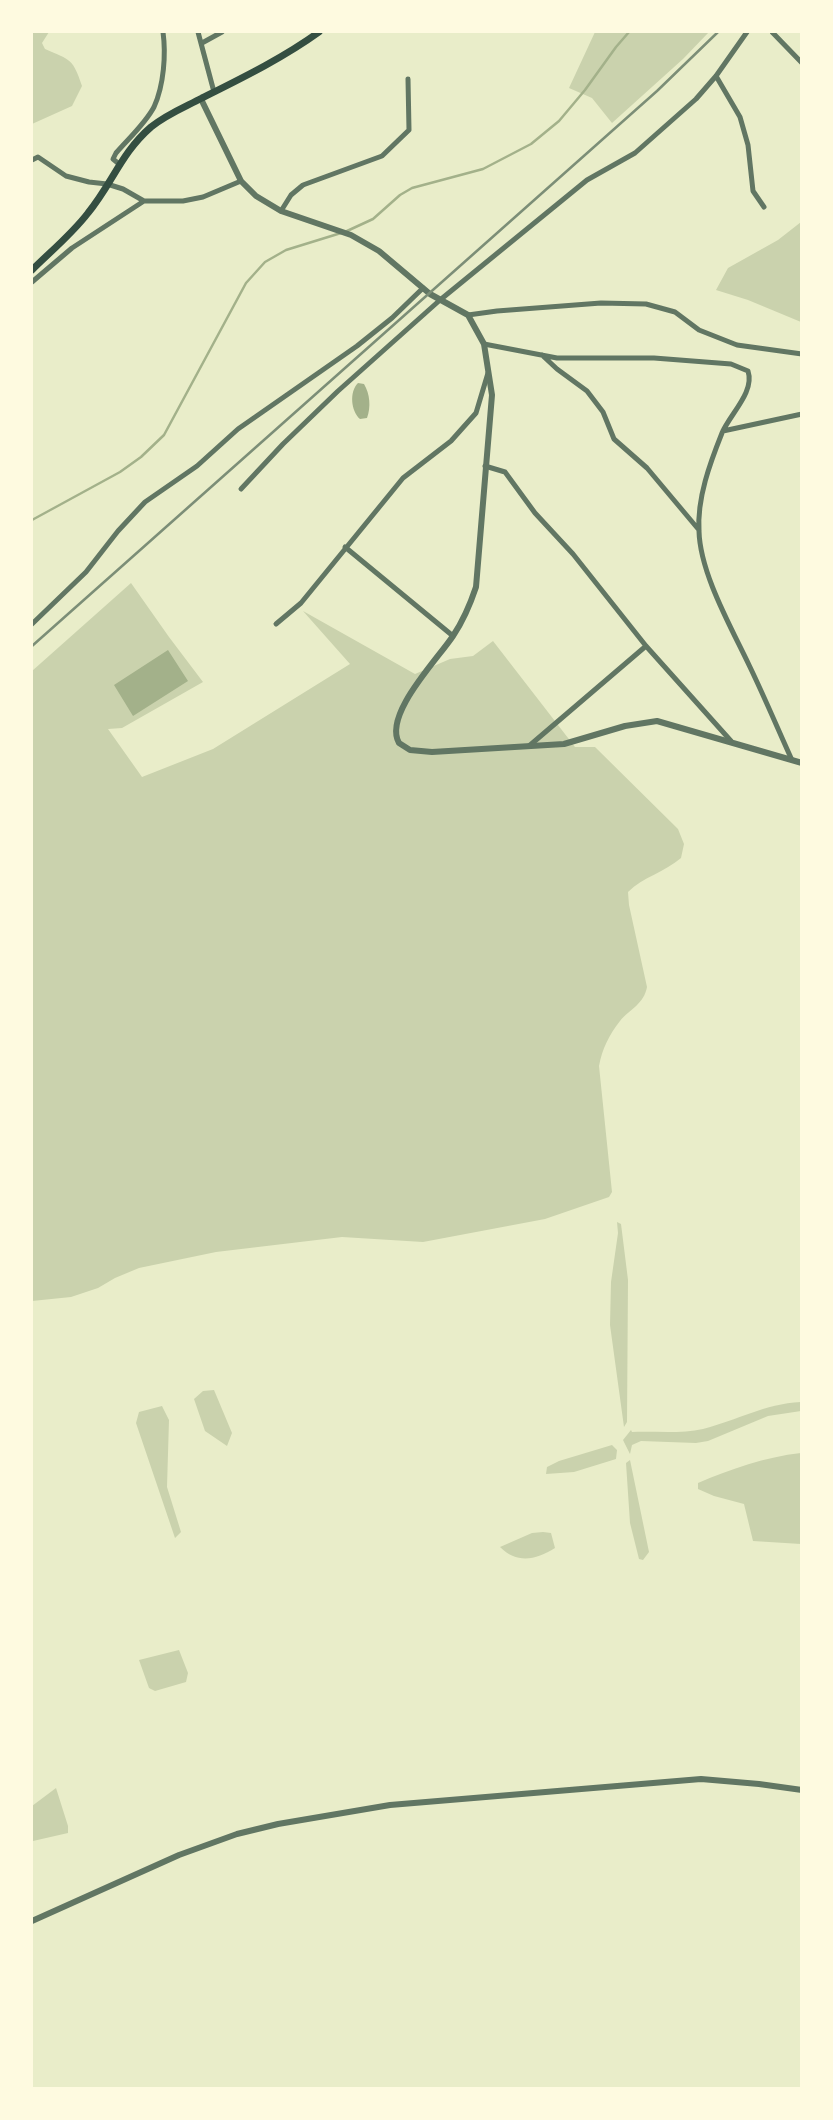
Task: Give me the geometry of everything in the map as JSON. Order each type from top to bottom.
[{"type":"main road","points":[[32,270],[89,213],[119,164],[158,122],[303,43],[318,32]]},
{"type":"street","points":[[119,164],[113,159],[116,153],[155,105],[164,62],[163,32]]},
{"type":"street","points":[[198,32],[214,92]]},
{"type":"street","points":[[202,43],[222,32]]},
{"type":"street","points":[[241,489],[338,391],[440,300],[587,180],[635,153],[696,99],[747,32]]},
{"type":"street","points":[[772,32],[802,63]]},
{"type":"street","points":[[716,76],[740,117],[748,145],[753,191],[764,208]]},
{"type":"street","points":[[281,211],[291,195],[303,185],[382,156],[409,130],[408,79]]},
{"type":"street","points":[[201,99],[241,181],[256,196],[281,211],[351,235],[379,251],[423,288],[468,315],[484,344],[492,395],[476,587],[467,613],[453,636],[401,710],[395,729],[400,743],[410,750],[432,752],[564,744],[625,726],[657,721],[802,763]]},
{"type":"street","points":[[32,151],[66,176],[123,189],[144,201],[183,201],[203,197],[241,181]]},
{"type":"street","points":[[32,160],[38,157]]},
{"type":"street","points":[[32,282],[72,247],[144,201]]},
{"type":"street","points":[[32,624],[68,591],[145,502],[197,466],[238,429],[351,351],[423,288]]},
{"type":"street","points":[[468,315],[601,303],[646,304],[675,312],[715,338],[737,345],[802,354]]},
{"type":"street","points":[[484,344],[557,358],[654,358],[731,364],[748,371],[751,378],[748,388],[723,430],[703,487],[699,530],[702,553],[723,612],[791,758]]},
{"type":"street","points":[[542,355],[587,391],[603,412],[614,439],[647,468],[699,530]]},
{"type":"street","points":[[276,624],[301,603],[403,478],[451,441],[477,413],[488,373]]},
{"type":"street","points":[[723,430],[802,414]]},
{"type":"street","points":[[485,466],[505,472],[535,513],[573,554],[646,646],[731,741]]},
{"type":"street","points":[[345,547],[453,636]]},
{"type":"street","points":[[530,746],[646,646]]},
{"type":"street","points":[[32,1921],[179,1855],[237,1833],[278,1824],[390,1805],[701,1779],[802,1790]]},
{"type":"shaded area","points":[[32,32],[49,32],[42,43],[45,49],[73,65],[82,86],[72,106],[32,124]]},
{"type":"shaded area","points":[[595,32],[709,32],[612,123],[592,98],[569,88]]},
{"type":"shaded area","points":[[801,222],[801,322],[716,290],[728,268],[778,240]]},
{"type":"shaded area","points":[[358,383],[364,384],[368,392],[367,418],[360,419],[353,406],[353,391]]},
{"type":"shaded area","points":[[131,583],[203,682],[122,728],[108,729],[142,777],[213,749],[350,664],[303,611],[415,674],[450,659],[473,656],[493,641],[575,747],[595,747],[678,829],[684,844],[681,858],[628,892],[647,987],[640,1002],[612,1032],[599,1066],[612,1192],[609,1197],[545,1219],[423,1242],[342,1237],[216,1252],[139,1268],[98,1288],[71,1297],[32,1301],[32,671]]},
{"type":"shaded area","points":[[168,650],[188,681],[133,716],[114,685]]},
{"type":"shaded area","points":[[617,1222],[621,1224],[628,1280],[627,1422],[624,1427],[610,1325]]},
{"type":"shaded area","points":[[214,1390],[232,1433],[227,1446],[205,1431],[194,1399],[203,1391]]},
{"type":"shaded area","points":[[801,1402],[801,1411],[768,1416],[708,1441],[641,1441],[632,1445],[630,1454],[623,1440],[631,1430],[695,1431],[775,1406]]},
{"type":"shaded area","points":[[162,1406],[169,1420],[167,1487],[181,1532],[175,1538],[136,1423],[139,1412]]},
{"type":"shaded area","points":[[612,1445],[617,1450],[616,1459],[574,1472],[546,1474],[547,1467],[559,1461]]},
{"type":"shaded area","points":[[801,1453],[801,1544],[753,1541],[744,1504],[698,1489],[698,1483],[736,1468],[774,1457]]},
{"type":"shaded area","points":[[630,1460],[649,1552],[643,1560],[639,1559],[630,1523],[626,1463]]},
{"type":"shaded area","points":[[532,1533],[551,1533],[555,1548],[541,1555],[520,1558],[500,1547]]},
{"type":"shaded area","points":[[179,1650],[188,1673],[186,1682],[155,1691],[149,1688],[139,1660]]},
{"type":"shaded area","points":[[56,1788],[68,1833],[33,1841],[32,1806]]},
{"type":"waterway","points":[[347,231],[373,219],[412,188],[483,169],[531,144],[559,121],[629,32]]},
{"type":"waterway","points":[[32,520],[120,472],[164,435],[246,283],[265,262],[286,250],[341,233]]},
{"type":"railway","points":[[32,646],[657,91],[718,32]]}]
